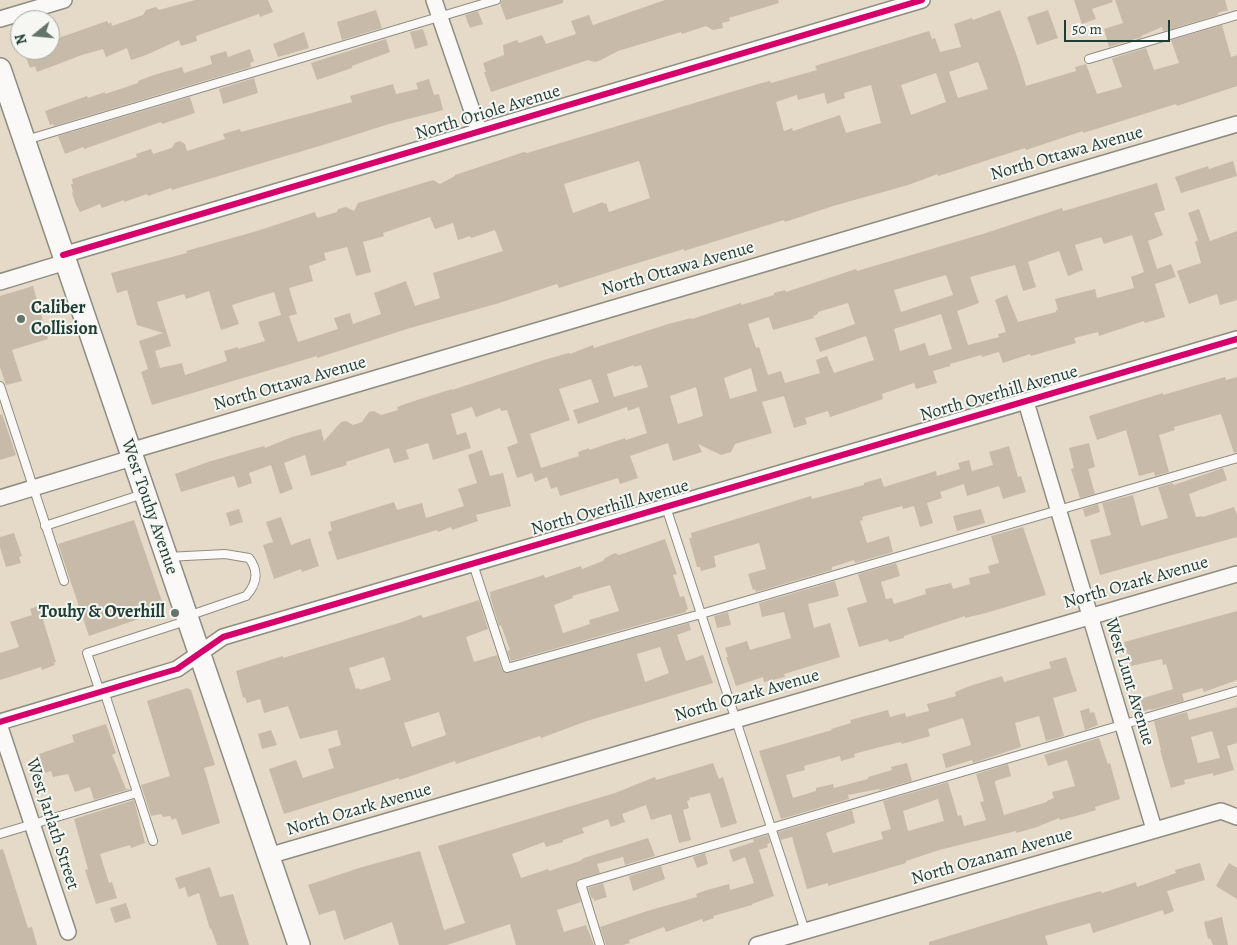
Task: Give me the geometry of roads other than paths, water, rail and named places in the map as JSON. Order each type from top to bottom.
[{"type":"main road","name":"West Touhy Avenue","points":[[0,69],[299,945]]},
{"type":"street","points":[[0,19],[64,0]]},
{"type":"street","points":[[434,0],[479,131]]},
{"type":"street","name":"North Oriole Avenue","points":[[0,282],[65,259],[891,4],[922,0]]},
{"type":"street","name":"North Ottawa Avenue","points":[[0,498],[131,454],[1237,124]]},
{"type":"street","name":"North Overhill Avenue","points":[[0,722],[177,669],[223,637],[1237,339]]},
{"type":"street","name":"West Lunt Avenue","points":[[1026,402],[1154,829]]},
{"type":"street","name":"North Ozark Avenue","points":[[268,856],[1237,574]]},
{"type":"street","name":"West Jarlath Street","points":[[0,727],[68,932]]},
{"type":"street","name":"North Ozanam Avenue","points":[[757,945],[1221,810],[1237,817]]},
{"type":"lane","points":[[24,141],[496,0]]},
{"type":"lane","points":[[1089,60],[1237,15]]},
{"type":"lane","points":[[0,386],[64,581]]},
{"type":"lane","points":[[473,564],[507,668],[701,614],[1237,458]]},
{"type":"lane","points":[[46,526],[145,494]]},
{"type":"lane","points":[[666,507],[805,931]]},
{"type":"lane","points":[[153,841],[87,652],[246,596],[252,590],[256,580],[254,565],[249,558],[225,554],[166,557]]},
{"type":"lane","points":[[600,945],[581,884],[1237,691]]},
{"type":"lane","points":[[0,834],[137,793]]},
{"type":"place","name":"Caliber Collision","points":[[21,319]]},
{"type":"place","name":"Touhy & Overhill","points":[[175,613]]}]
